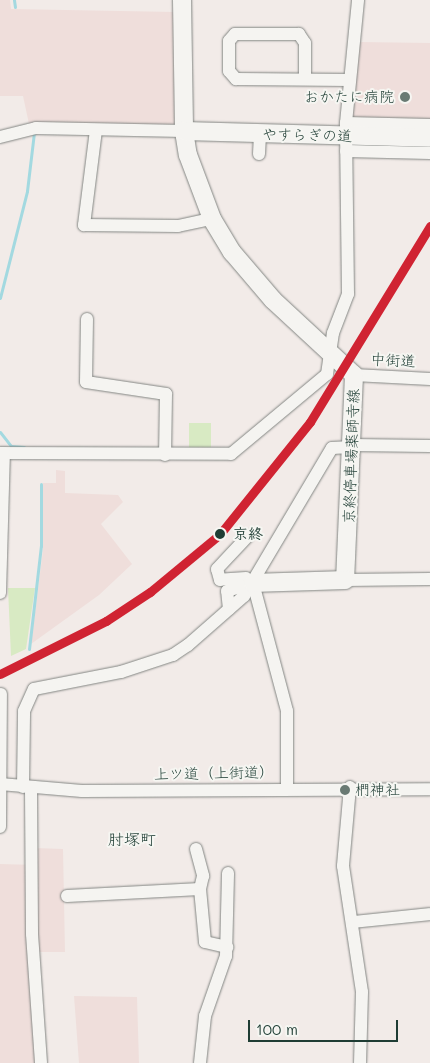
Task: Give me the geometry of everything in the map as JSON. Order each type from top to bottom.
[{"type":"main road","name":"京終停車場薬師寺線","points":[[182,0],[184,132],[188,155],[212,219],[232,252],[273,300],[330,356],[354,375],[345,580]]},
{"type":"main road","name":"やすらぎの道","points":[[184,132],[430,138]]},
{"type":"main road","points":[[255,580],[345,580]]},
{"type":"street","points":[[0,593],[2,453],[231,454],[327,374],[330,356],[348,294],[346,137],[358,0]]},
{"type":"street","points":[[305,79],[306,43],[298,34],[235,34],[229,42],[229,71],[236,79],[350,80]]},
{"type":"street","points":[[346,137],[430,125]]},
{"type":"street","points":[[0,137],[36,128],[184,132]]},
{"type":"street","points":[[96,130],[84,225],[178,226],[212,219]]},
{"type":"street","points":[[259,154],[260,135]]},
{"type":"street","points":[[346,137],[430,153]]},
{"type":"street","points":[[88,319],[86,382],[166,394],[165,455]]},
{"type":"street","name":"中街道","points":[[354,375],[430,378]]},
{"type":"street","points":[[42,1063],[32,934],[24,711],[34,689],[121,672],[173,655],[230,609],[255,580],[332,448],[351,446],[430,446]]},
{"type":"street","points":[[248,536],[215,572],[226,581],[255,580]]},
{"type":"street","points":[[345,580],[430,579]]},
{"type":"street","points":[[255,580],[287,711],[287,788]]},
{"type":"street","points":[[0,827],[1,694]]},
{"type":"street","name":"上ツ道（上街道）","points":[[1,784],[27,788],[350,787],[430,789]]},
{"type":"street","points":[[350,787],[343,866],[353,922],[362,992],[360,1063]]},
{"type":"street","points":[[196,848],[201,884],[205,942],[227,947]]},
{"type":"street","points":[[200,1063],[204,1016],[227,947],[228,873]]},
{"type":"street","points":[[67,896],[201,884]]},
{"type":"street","points":[[353,922],[430,914]]},
{"type":"shaded area","points":[[0,0],[10,0],[11,9],[175,12],[178,128],[29,124],[23,96],[0,96]]},
{"type":"shaded area","points":[[359,42],[430,43],[430,122],[351,119]]},
{"type":"shaded area","points":[[56,470],[65,471],[65,493],[118,495],[123,502],[101,524],[132,564],[99,595],[31,644],[43,550],[43,483],[56,483]]},
{"type":"shaded area","points":[[35,848],[63,849],[65,952],[30,952],[38,1063],[0,1063],[0,864],[35,865]]},
{"type":"shaded area","points":[[74,996],[137,997],[139,1063],[79,1063]]},
{"type":"green space","points":[[189,423],[211,423],[211,452],[189,452]]},
{"type":"green space","points":[[8,588],[35,588],[26,649],[11,656]]},
{"type":"waterway","points":[[14,0],[15,7]]},
{"type":"waterway","points":[[0,298],[27,191],[34,132]]},
{"type":"waterway","points":[[0,432],[11,446],[24,447]]},
{"type":"waterway","points":[[29,649],[41,546],[41,484]]},
{"type":"transit line","points":[[0,674],[106,621],[150,592],[220,534],[310,422],[430,226]]},
{"type":"place","name":"おかたに病院","points":[[405,97]]},
{"type":"place","name":"京終","points":[[220,534]]},
{"type":"place","name":"椚神社","points":[[345,790]]},
{"type":"district","name":"肘塚町","points":[[132,839]]}]
